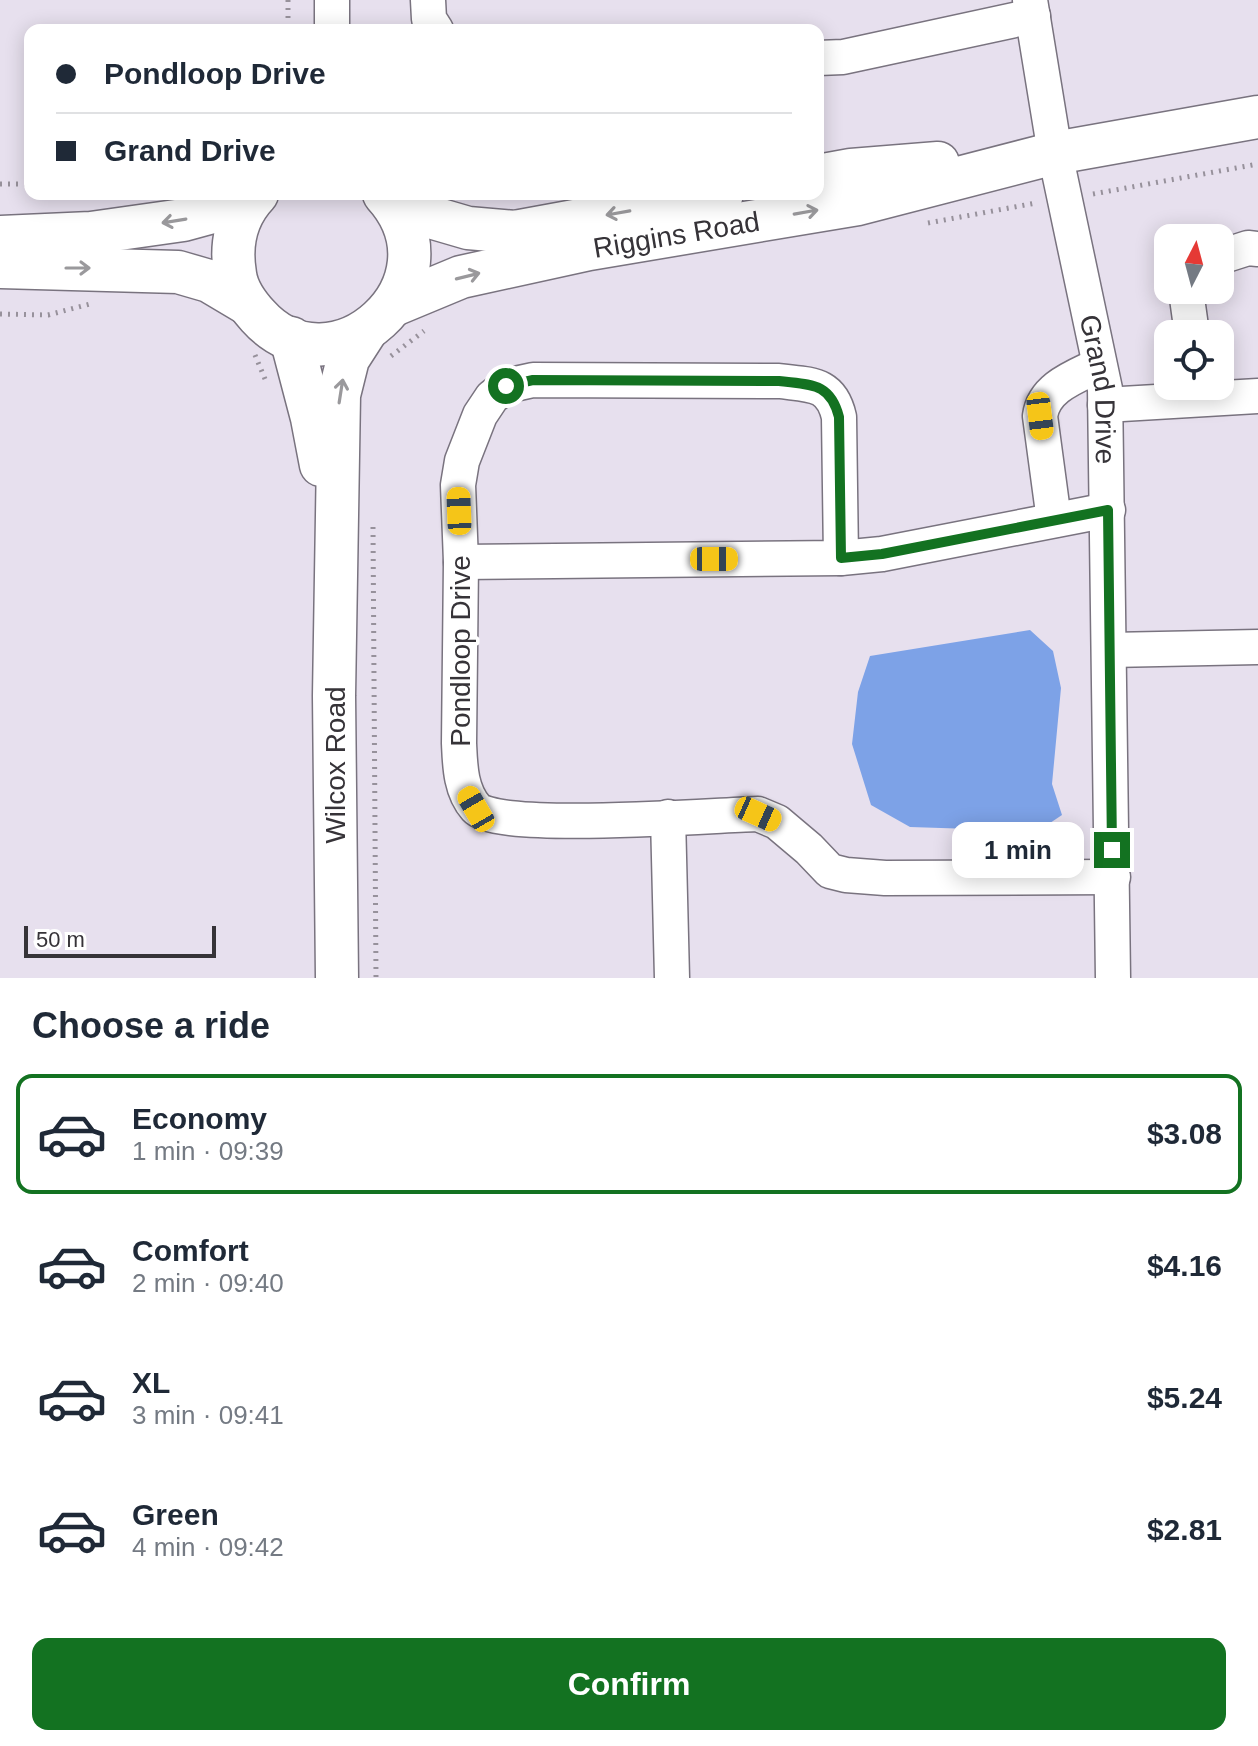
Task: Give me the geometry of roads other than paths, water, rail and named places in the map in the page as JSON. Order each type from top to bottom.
[{"type":"main road","name":"Riggins Road","points":[[272,344],[329,343],[382,332],[461,277],[589,249],[858,204],[1055,153],[1258,117]]},
{"type":"main road","name":"Riggins Road","points":[[824,175],[1055,153]]},
{"type":"main road","points":[[0,237],[91,233],[168,222],[246,200]]},
{"type":"main road","points":[[246,303],[235,279],[232,252],[237,225],[252,200]]},
{"type":"main road","name":"Riggins Road","points":[[390,200],[468,228],[515,232],[689,200]]},
{"type":"main road","name":"Wilcox Road","points":[[337,978],[334,696],[339,395],[348,359],[382,332],[406,280],[410,255],[407,230],[390,200]]},
{"type":"main road","points":[[0,267],[178,272],[217,285],[246,303],[265,324],[272,344]]},
{"type":"main road","name":"Wilcox Road","points":[[272,344],[312,418],[337,553]]},
{"type":"street","points":[[428,0],[432,24]]},
{"type":"street","points":[[824,58],[843,57],[1032,8]]},
{"type":"street","name":"Grand Drive","points":[[1032,8],[1055,153],[1105,389],[1113,978]]},
{"type":"street","points":[[1234,252],[1248,248],[1258,249]]},
{"type":"street","points":[[1054,520],[1040,416],[1042,403],[1063,383],[1099,365]]},
{"type":"street","name":"Pondloop Drive","points":[[841,558],[839,417],[836,404],[828,393],[814,385],[779,381],[533,380],[506,386],[492,397],[470,435],[458,485],[461,562],[459,757],[466,792],[476,809],[487,815],[540,821],[758,814],[777,822],[830,871],[846,875],[885,878],[1113,877]]},
{"type":"street","points":[[1234,395],[1258,396]]},
{"type":"street","points":[[1105,405],[1154,399]]},
{"type":"street","points":[[461,562],[841,558],[882,554],[1108,510]]},
{"type":"street","points":[[1110,650],[1258,647]]},
{"type":"street","points":[[668,817],[672,978]]},
{"type":"water","points":[[1030,630],[1053,651],[1061,688],[1052,784],[1062,815],[1038,831],[910,827],[871,805],[852,744],[858,692],[870,656]]}]
